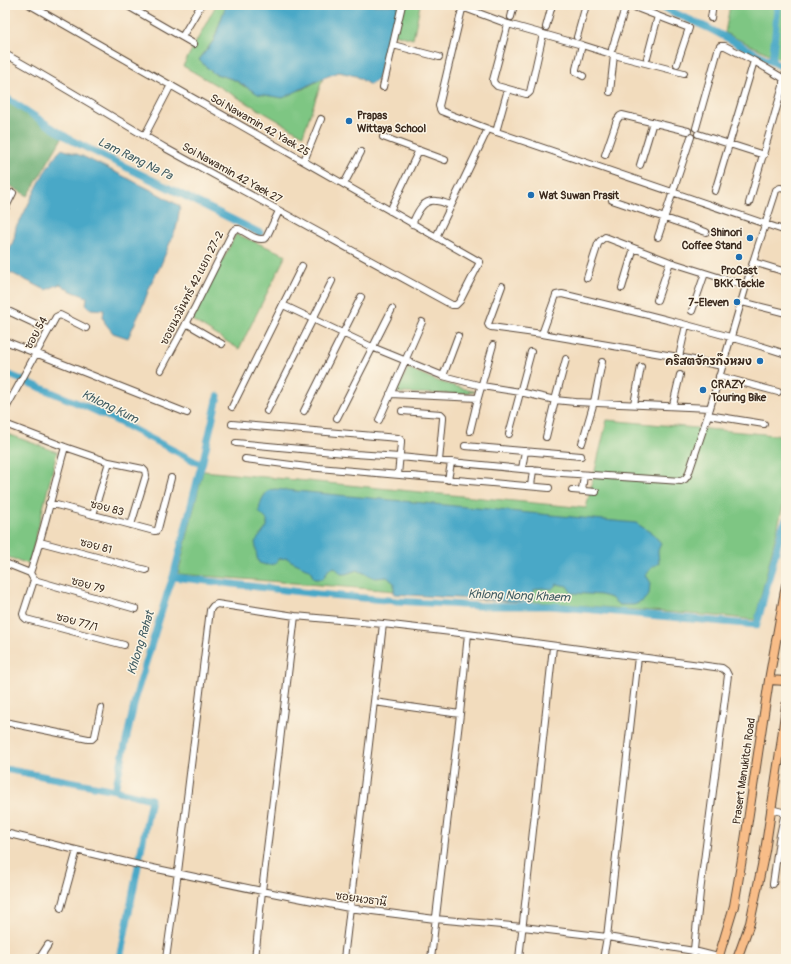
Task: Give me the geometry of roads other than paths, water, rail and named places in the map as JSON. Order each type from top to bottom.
[{"type":"main road","name":"Prasert Manukitch Road","points":[[718,958],[734,906],[769,680],[786,585]]},
{"type":"main road","points":[[769,680],[786,681]]},
{"type":"main road","points":[[737,959],[750,923],[765,851],[786,705]]},
{"type":"street","name":"Soi Nawamin 42 Yaek 25","points":[[30,5],[480,262]]},
{"type":"street","points":[[126,5],[194,44]]},
{"type":"street","points":[[182,37],[201,5]]},
{"type":"street","points":[[384,88],[402,5]]},
{"type":"street","points":[[511,17],[514,5]]},
{"type":"street","points":[[546,27],[552,5]]},
{"type":"street","points":[[577,37],[586,5]]},
{"type":"street","points":[[610,92],[613,52],[627,5],[689,28],[677,64]]},
{"type":"street","points":[[711,18],[713,5]]},
{"type":"street","points":[[684,73],[508,24],[463,6],[439,106],[441,111],[445,113],[488,130],[786,231]]},
{"type":"street","points":[[647,58],[658,16]]},
{"type":"street","points":[[508,24],[493,80],[495,84],[508,89],[526,94],[530,92],[543,34]]},
{"type":"street","points":[[582,44],[576,72],[583,76]]},
{"type":"street","points":[[393,45],[439,57]]},
{"type":"street","points":[[658,237],[691,137],[695,137],[697,131],[718,48],[720,46],[725,46],[754,61],[781,77],[783,80],[764,155],[749,203]]},
{"type":"street","name":"Soi Nawamin 42 Yaek 27","points":[[5,54],[279,211],[452,305],[456,305],[460,301],[480,262]]},
{"type":"street","points":[[714,191],[730,144],[754,61]]},
{"type":"street","points":[[145,135],[171,86]]},
{"type":"street","points":[[496,132],[508,89]]},
{"type":"street","points":[[605,155],[616,120],[622,115],[688,130],[691,128],[730,144],[764,155]]},
{"type":"street","points":[[304,161],[321,119]]},
{"type":"street","points":[[640,165],[654,122]]},
{"type":"street","points":[[436,237],[488,130]]},
{"type":"street","points":[[688,130],[689,136],[691,137]]},
{"type":"street","points":[[382,137],[445,160]]},
{"type":"street","points":[[390,211],[419,150]]},
{"type":"street","points":[[344,184],[361,152]]},
{"type":"street","points":[[236,444],[400,457],[522,470],[681,481],[688,475],[708,415],[776,190],[780,188],[786,189]]},
{"type":"street","points":[[5,209],[13,193]]},
{"type":"street","points":[[612,200],[706,232]]},
{"type":"street","points":[[412,224],[420,209],[428,202],[436,201],[451,205]]},
{"type":"street","name":"ซอยนวมินทร์ 42 แยก 27-2","points":[[161,370],[233,231],[239,229],[262,240],[266,238],[279,211]]},
{"type":"street","points":[[586,278],[598,244],[602,239],[606,238],[705,274],[746,286]]},
{"type":"street","points":[[622,288],[634,248]]},
{"type":"street","points":[[657,300],[670,262]]},
{"type":"street","points":[[753,262],[786,272]]},
{"type":"street","points":[[232,407],[302,266]]},
{"type":"street","points":[[692,311],[705,274]]},
{"type":"street","points":[[267,411],[332,281]]},
{"type":"street","points":[[502,286],[488,324],[491,328],[542,334],[679,357],[722,366]]},
{"type":"street","points":[[542,334],[556,295],[562,294],[731,337],[786,354]]},
{"type":"street","points":[[304,412],[361,297]]},
{"type":"street","points":[[742,302],[786,313]]},
{"type":"street","points":[[283,305],[372,347],[406,361],[443,376],[482,386],[520,392],[555,400],[575,402],[673,405],[710,408]]},
{"type":"street","points":[[337,418],[392,309]]},
{"type":"street","points":[[8,311],[49,330]]},
{"type":"street","name":"ซอย 54","points":[[5,410],[58,316],[60,315],[86,328]]},
{"type":"street","points":[[378,420],[406,361],[422,322]]},
{"type":"street","points":[[186,323],[222,344]]},
{"type":"street","points":[[679,357],[686,325]]},
{"type":"street","points":[[443,376],[458,336]]},
{"type":"street","points":[[5,341],[187,413]]},
{"type":"street","points":[[470,431],[493,345]]},
{"type":"street","points":[[509,434],[531,352]]},
{"type":"street","points":[[546,437],[566,359]]},
{"type":"street","points":[[582,443],[594,402],[602,362]]},
{"type":"street","points":[[634,404],[641,367]]},
{"type":"street","points":[[673,405],[680,375]]},
{"type":"street","points":[[719,376],[778,392]]},
{"type":"street","points":[[390,394],[478,398]]},
{"type":"street","points":[[402,411],[441,414],[443,416],[438,461]]},
{"type":"street","points":[[708,415],[764,424]]},
{"type":"street","points":[[5,424],[109,462],[143,469],[146,475],[131,525]]},
{"type":"street","points":[[232,424],[398,438],[401,440],[398,475]]},
{"type":"street","points":[[465,446],[581,456]]},
{"type":"street","points":[[30,573],[40,542],[49,503],[65,447]]},
{"type":"street","points":[[522,470],[525,451]]},
{"type":"street","points":[[245,459],[307,467],[549,488]]},
{"type":"street","points":[[93,515],[109,462]]},
{"type":"street","points":[[448,480],[451,462]]},
{"type":"street","points":[[531,486],[533,470]]},
{"type":"street","points":[[582,490],[584,475]]},
{"type":"street","name":"ซอย 83","points":[[49,503],[156,531],[158,529],[171,478]]},
{"type":"street","points":[[572,490],[596,492]]},
{"type":"street","name":"ซอย 81","points":[[40,542],[146,570]]},
{"type":"street","points":[[5,563],[30,573],[34,580]]},
{"type":"street","name":"ซอย 79","points":[[34,580],[136,609]]},
{"type":"street","name":"ซอย 77/1","points":[[34,580],[23,614],[26,619],[124,645]]},
{"type":"street","points":[[166,959],[210,610],[212,606],[217,604],[295,616],[468,634],[722,668],[728,675],[700,892],[693,959]]},
{"type":"street","points":[[255,959],[295,616]]},
{"type":"street","points":[[344,959],[383,624]]},
{"type":"street","points":[[431,959],[468,634]]},
{"type":"street","points":[[519,959],[553,646]]},
{"type":"street","points":[[603,959],[607,937],[638,657]]},
{"type":"street","points":[[374,702],[460,714]]},
{"type":"street","points":[[5,722],[92,739],[95,736],[102,708]]},
{"type":"street","points":[[771,809],[785,813],[779,840],[773,884]]},
{"type":"street","name":"ซอยนวธานี","points":[[5,833],[139,865],[349,908],[435,919],[523,927],[607,937],[694,951],[718,958]]},
{"type":"street","points":[[61,908],[77,850]]},
{"type":"street","points":[[39,959],[48,945]]},
{"type":"water","points":[[226,5],[398,5],[394,27],[386,47],[377,80],[370,85],[356,76],[339,72],[323,78],[283,98],[258,94],[235,80],[213,73],[199,60],[214,40]]},
{"type":"water","points":[[62,149],[82,156],[107,168],[180,206],[176,229],[128,338],[113,333],[105,323],[103,317],[104,310],[91,309],[86,305],[87,297],[71,291],[60,284],[46,290],[5,270],[5,261],[14,239],[16,227],[44,173]]},
{"type":"water","points":[[275,489],[636,523],[653,534],[661,543],[658,551],[659,563],[651,568],[645,575],[650,583],[649,594],[643,601],[634,605],[619,605],[611,598],[601,595],[572,593],[567,586],[557,584],[552,589],[541,588],[534,590],[533,600],[520,602],[394,594],[394,583],[387,577],[375,578],[357,570],[346,574],[341,574],[335,567],[329,569],[323,579],[314,579],[310,570],[287,558],[279,559],[275,564],[266,565],[259,563],[255,542],[267,527],[267,520],[259,512],[260,505],[263,497],[269,490]]},
{"type":"waterway","points":[[657,5],[708,28],[786,69]]},
{"type":"waterway","points":[[772,62],[778,5]]},
{"type":"waterway","name":"Lam Rang Na Pa","points":[[5,97],[71,140],[260,233]]},
{"type":"waterway","name":"Khlong Kum","points":[[5,373],[111,418],[202,465]]},
{"type":"waterway","name":"Khlong Rahat","points":[[5,769],[115,790],[137,692],[173,577],[218,396]]},
{"type":"waterway","name":"Khlong Nong Khaem","points":[[173,577],[318,594],[397,601],[479,606],[551,606],[757,625],[782,528],[786,520]]},
{"type":"waterway","points":[[115,790],[151,799],[120,959]]},
{"type":"place","name":"Prapas Wittaya School","points":[[349,121]]},
{"type":"place","name":"Wat Suwan Prasit","points":[[531,195]]},
{"type":"place","name":"Shinori Coffee Stand","points":[[750,238]]},
{"type":"place","name":"ProCast BKK Tackle","points":[[739,257]]},
{"type":"place","name":"7-Eleven","points":[[737,302]]},
{"type":"place","name":"คริสตจักรก๊งหมง","points":[[760,361]]},
{"type":"place","name":"CRAZY Touring Bike","points":[[703,390]]}]
